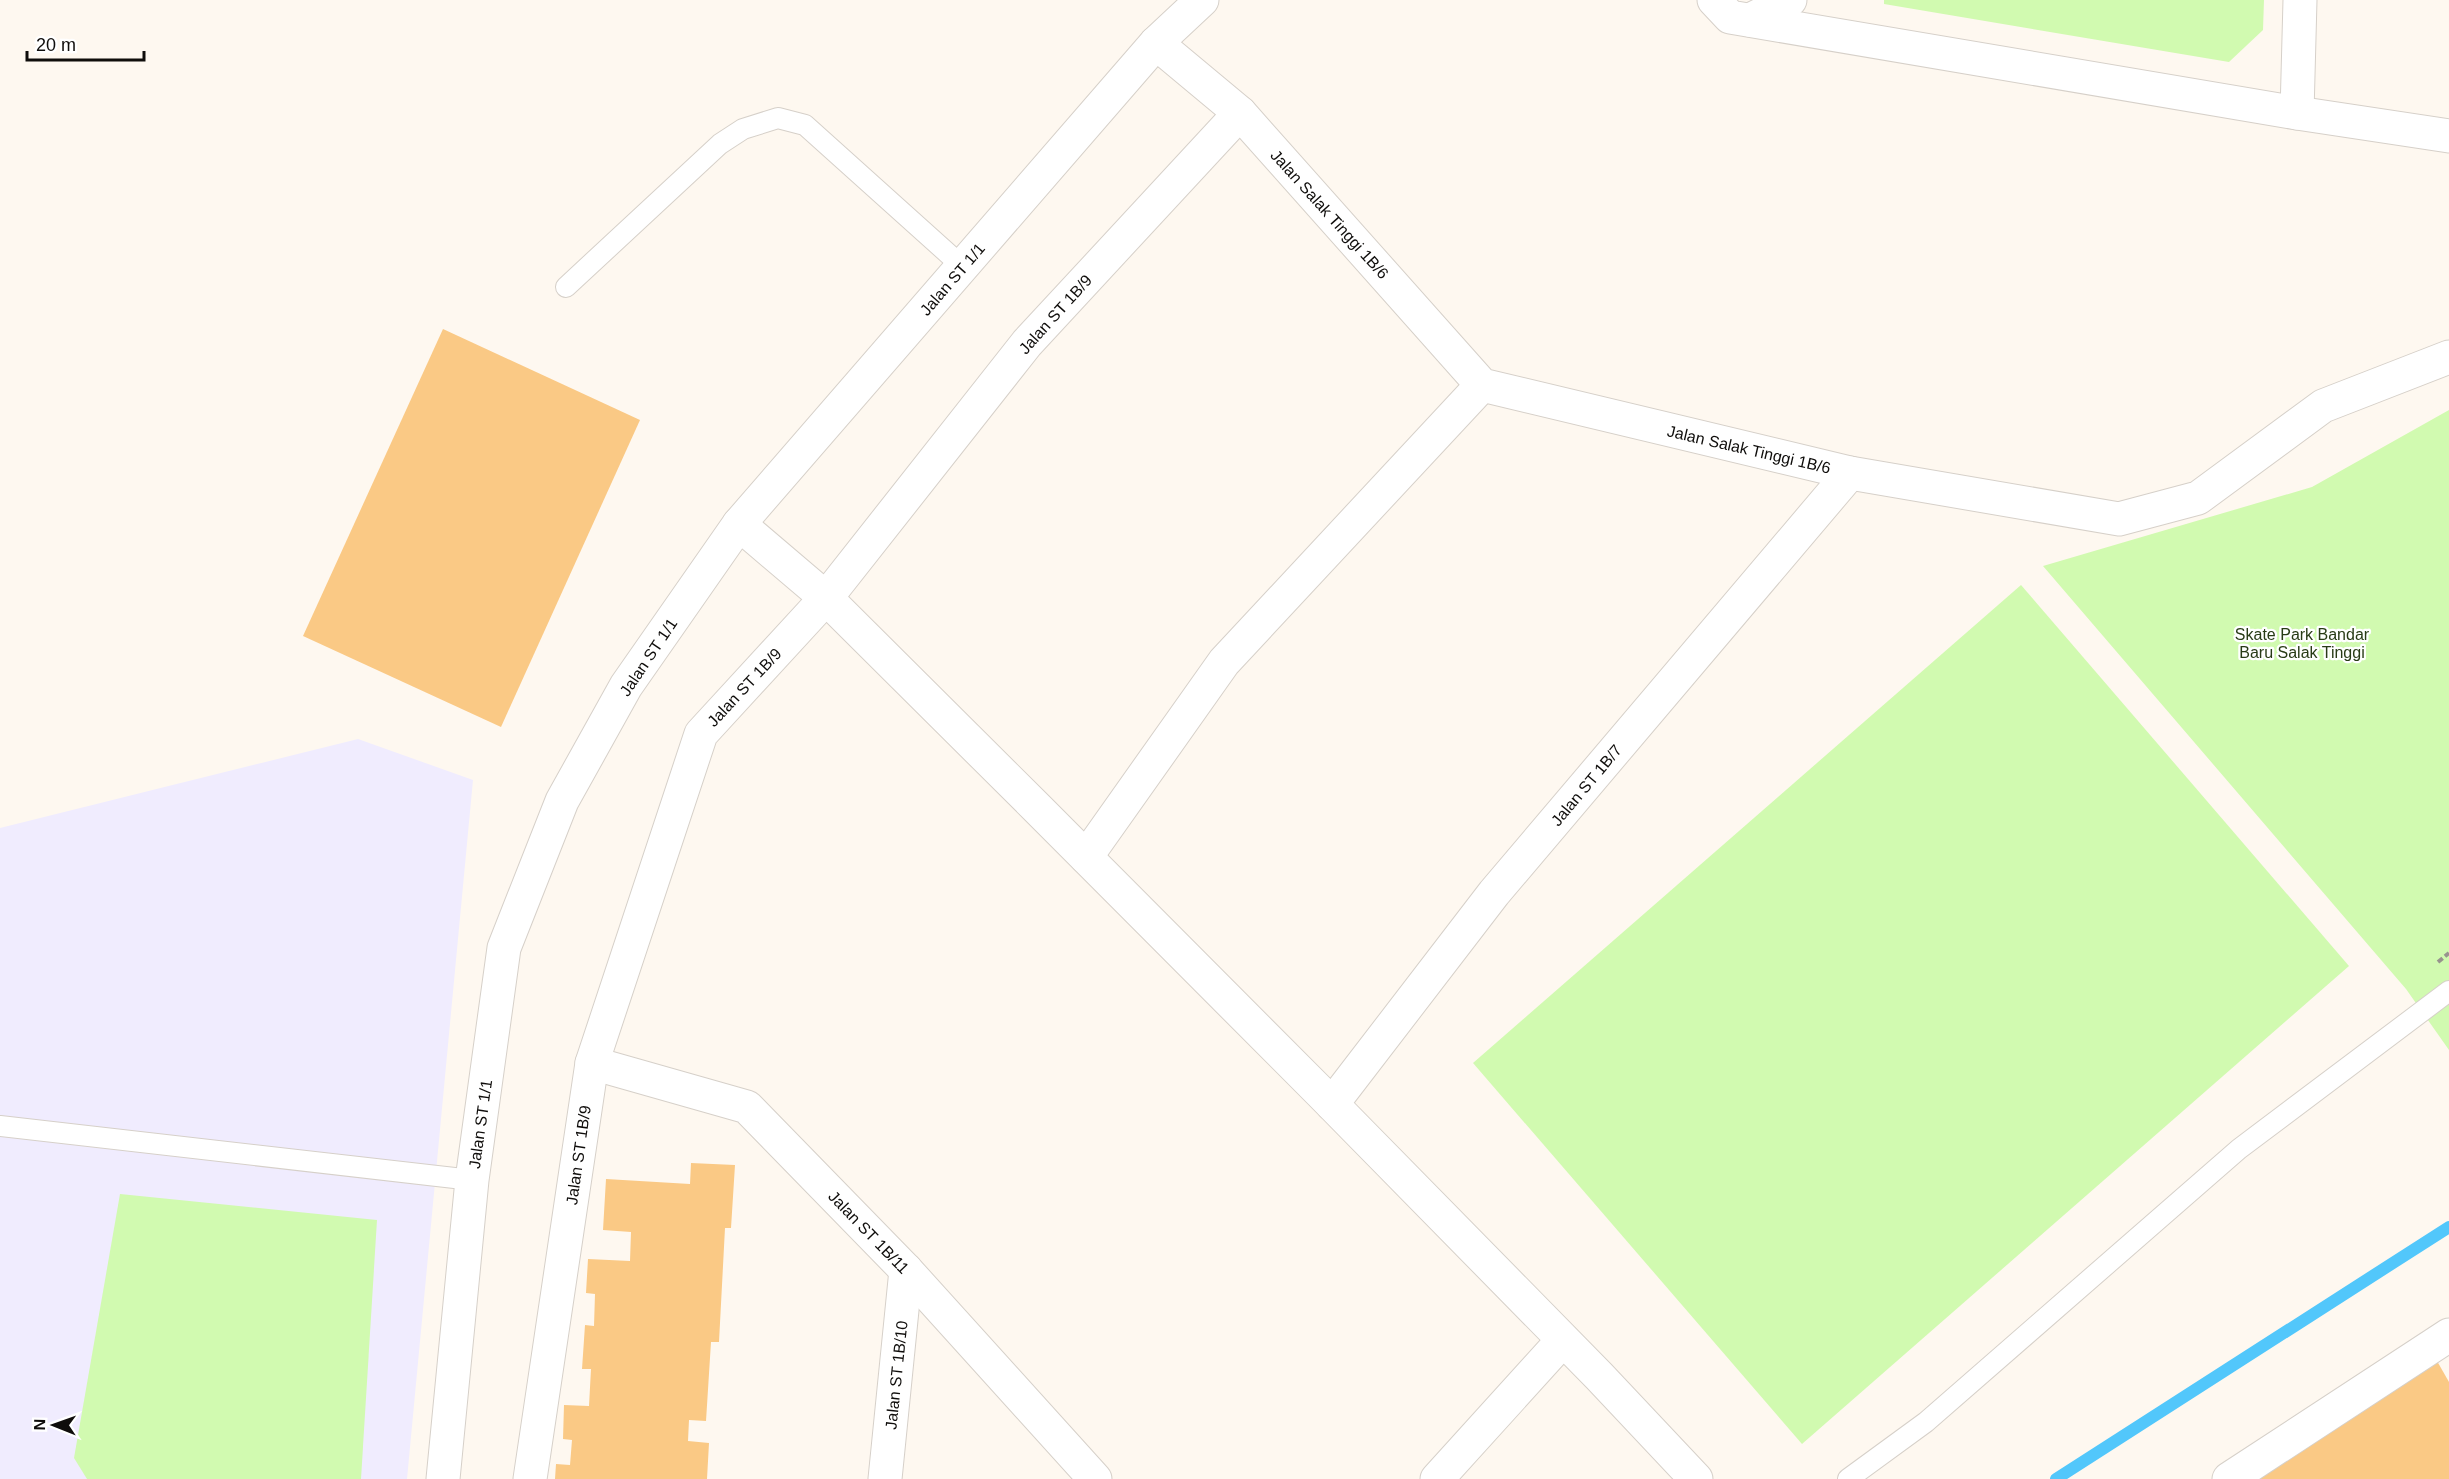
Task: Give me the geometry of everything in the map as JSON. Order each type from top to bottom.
[{"type":"street","name":"Jalan ST 1/1","points":[[443,1479],[472,1180],[504,948],[562,801],[626,686],[739,524],[1156,43],[1202,0]]},
{"type":"street","points":[[1714,0],[1730,17],[2298,113],[2449,136]]},
{"type":"street","points":[[1750,20],[1790,0]]},
{"type":"street","points":[[2298,113],[2300,0]]},
{"type":"street","name":"Jalan Salak Tinggi 1B/6","points":[[1156,43],[1240,113],[1482,385],[1850,473],[2119,519],[2198,498],[2323,406],[2449,357]]},
{"type":"street","name":"Jalan ST 1B/9","points":[[530,1479],[592,1063],[701,734],[826,598],[1027,343],[1240,113]]},
{"type":"street","points":[[1086,857],[1224,662],[1482,385]]},
{"type":"street","name":"Jalan ST 1B/7","points":[[1332,1104],[1494,893],[1850,473]]},
{"type":"street","points":[[739,524],[826,598],[1086,857],[1332,1104],[1696,1479]]},
{"type":"street","name":"Jalan ST 1B/11","points":[[592,1063],[747,1107],[906,1270],[1095,1479]]},
{"type":"street","name":"Jalan ST 1B/10","points":[[885,1479],[906,1270]]},
{"type":"street","points":[[1437,1479],[1563,1340]]},
{"type":"street","points":[[2229,1479],[2445,1347]]},
{"type":"lane","points":[[566,287],[720,144],[743,129],[778,118],[805,125],[963,267]]},
{"type":"lane","points":[[1848,1479],[1926,1422],[2239,1149],[2449,991]]},
{"type":"lane","points":[[0,1126],[472,1180]]},
{"type":"shaded area","points":[[358,739],[473,780],[407,1479],[0,1479],[0,828]]},
{"type":"green space","points":[[1884,0],[2264,0],[2263,30],[2229,62],[1884,4]]},
{"type":"green space","name":"Skate Park Bandar Baru Salak Tinggi","points":[[2449,410],[2449,1050],[2406,989],[2043,566],[2312,487]]},
{"type":"green space","points":[[2021,585],[2349,966],[1802,1444],[1473,1063]]},
{"type":"green space","points":[[120,1194],[377,1220],[361,1479],[87,1479],[74,1458]]},
{"type":"building","points":[[443,329],[640,420],[501,727],[303,636]]},
{"type":"building","points":[[691,1163],[735,1165],[731,1228],[725,1228],[719,1342],[711,1342],[706,1421],[689,1420],[688,1441],[709,1443],[707,1479],[555,1479],[556,1464],[570,1465],[572,1440],[563,1439],[564,1405],[589,1406],[591,1369],[582,1369],[585,1325],[594,1326],[595,1294],[586,1293],[588,1259],[630,1261],[631,1232],[603,1230],[606,1179],[690,1184]]},
{"type":"building","points":[[2433,1354],[2449,1382],[2449,1479],[2240,1479]]},
{"type":"waterway","points":[[2056,1479],[2449,1227]]}]
